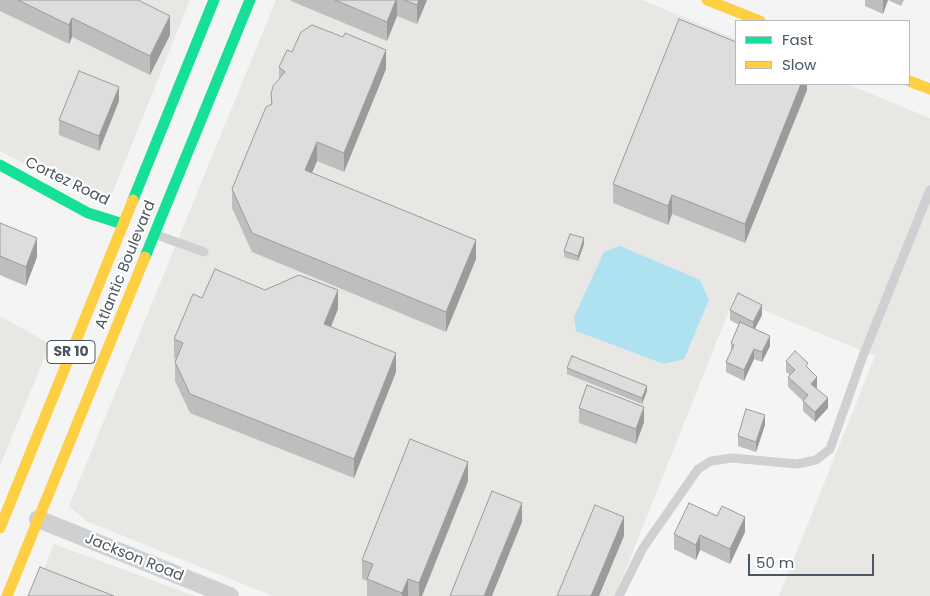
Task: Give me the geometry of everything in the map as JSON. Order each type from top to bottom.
[{"type":"main road","name":"Atlantic Boulevard","points":[[0,528],[214,0]]},
{"type":"main road","name":"Atlantic Boulevard","points":[[7,596],[250,0]]},
{"type":"main road","points":[[707,0],[757,20]]},
{"type":"main road","points":[[910,81],[930,89]]},
{"type":"main road","name":"Cortez Road","points":[[0,165],[88,213],[154,234]]},
{"type":"main road","points":[[142,176],[149,188]]},
{"type":"main road","points":[[130,266],[135,281]]},
{"type":"street","name":"Jackson Road","points":[[38,519],[230,596]]},
{"type":"lane","points":[[619,596],[643,548],[698,469],[711,461],[732,458],[797,464],[816,460],[830,449],[863,356],[930,190]]},
{"type":"lane","points":[[154,234],[204,252]]},
{"type":"shaded area","points":[[0,0],[190,0],[111,196],[76,192],[0,151]]},
{"type":"shaded area","points":[[276,0],[642,0],[735,39],[735,85],[849,85],[930,118],[930,596],[779,596],[875,356],[734,298],[615,596],[273,596],[86,521],[69,506]]},
{"type":"shaded area","points":[[0,316],[50,344],[0,466]]},
{"type":"shaded area","points":[[54,544],[195,596],[33,596]]},
{"type":"water","points":[[620,246],[700,280],[709,300],[684,359],[664,364],[576,331],[574,317],[604,252]]},
{"type":"building","points":[[18,0],[138,0],[170,16],[150,56],[72,18],[69,25]]},
{"type":"building","points":[[335,0],[396,0],[387,22]]},
{"type":"building","points":[[404,0],[419,0],[417,5]]},
{"type":"building","points":[[679,19],[735,42],[735,85],[801,85],[745,224],[672,195],[668,206],[613,184]]},
{"type":"building","points":[[312,25],[343,37],[345,33],[386,50],[344,153],[317,142],[305,170],[476,240],[446,312],[252,233],[232,189],[266,107],[272,104],[271,94],[273,86],[285,72],[279,67],[287,50],[292,52],[301,32]]},
{"type":"building","points":[[79,71],[119,87],[99,136],[59,120]]},
{"type":"building","points":[[0,223],[37,238],[26,267],[0,256]]},
{"type":"building","points":[[570,234],[584,238],[578,256],[564,251]]},
{"type":"building","points":[[215,269],[265,290],[299,275],[338,290],[324,324],[396,353],[354,459],[190,394],[175,362],[183,343],[174,339],[193,294],[202,298]]},
{"type":"building","points":[[738,293],[762,305],[753,322],[730,310]]},
{"type":"building","points":[[740,322],[770,336],[762,352],[754,349],[744,370],[726,362],[734,345],[731,343]]},
{"type":"building","points":[[795,351],[808,363],[806,366],[817,377],[811,384],[828,398],[815,412],[803,401],[808,395],[788,377],[795,370],[786,361]]},
{"type":"building","points":[[572,356],[647,386],[642,398],[567,368]]},
{"type":"building","points":[[587,385],[644,407],[636,429],[579,408]]},
{"type":"building","points":[[746,409],[765,415],[756,442],[738,436]]},
{"type":"building","points":[[410,439],[468,462],[419,583],[408,579],[402,593],[367,579],[373,564],[362,560]]},
{"type":"building","points":[[492,491],[522,503],[484,596],[450,596]]},
{"type":"building","points":[[689,503],[717,516],[722,506],[745,517],[730,549],[700,535],[696,545],[674,534]]},
{"type":"building","points":[[595,505],[624,517],[591,596],[557,596]]},
{"type":"building","points":[[40,567],[114,596],[28,596]]},
{"type":"traffic: fast","points":[[133,200],[214,0]]},
{"type":"traffic: fast","points":[[145,257],[250,0]]},
{"type":"traffic: fast","points":[[0,165],[88,213],[123,224]]},
{"type":"traffic: slow","points":[[707,0],[757,20]]},
{"type":"traffic: slow","points":[[910,81],[930,89]]},
{"type":"traffic: slow","points":[[0,528],[133,200]]},
{"type":"traffic: slow","points":[[7,596],[145,257]]}]
